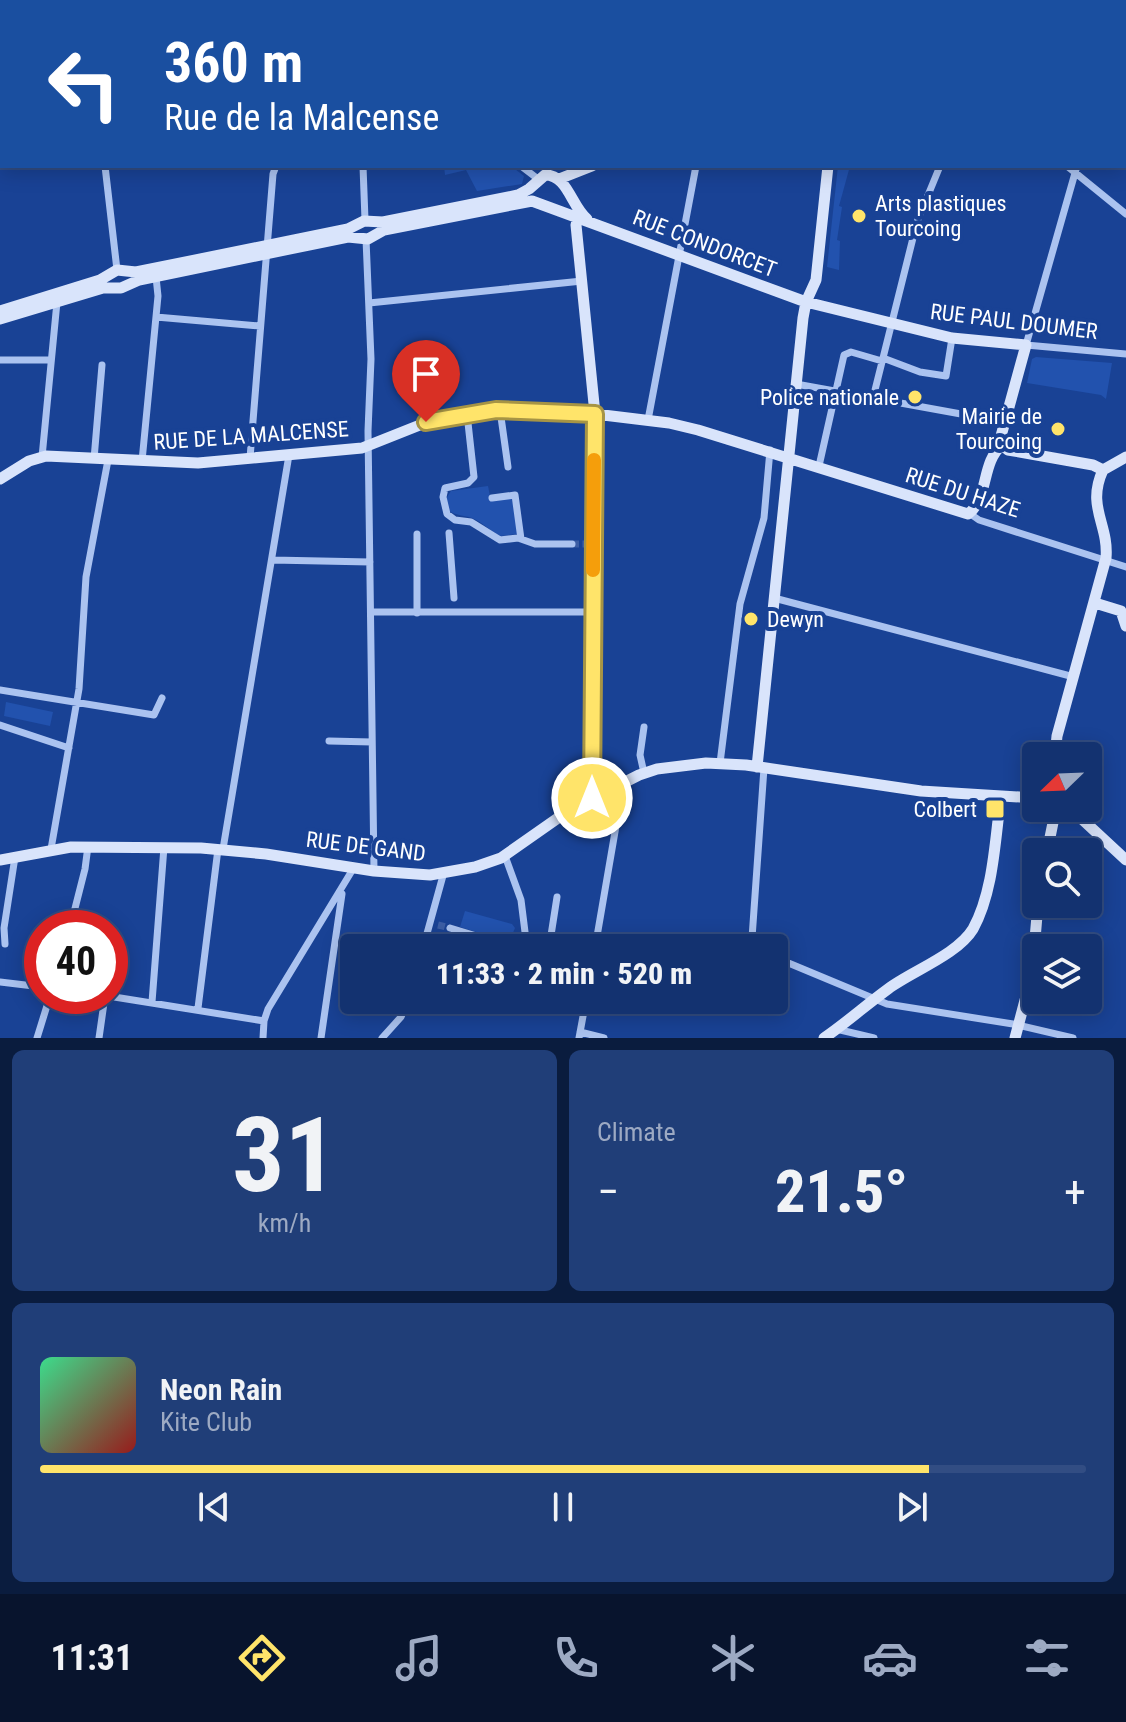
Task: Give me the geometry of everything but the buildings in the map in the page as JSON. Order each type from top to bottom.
[{"type":"main road","points":[[561,182],[588,168]]},
{"type":"main road","points":[[760,767],[796,384],[806,302],[816,280],[828,168]]},
{"type":"main road","points":[[0,319],[103,288],[120,287],[348,229],[364,222],[383,222],[518,195],[526,192],[542,176],[551,175],[561,182],[578,215],[595,414],[591,544],[592,798]]},
{"type":"main road","points":[[542,176],[534,195],[544,204]]},
{"type":"main road","points":[[0,311],[100,280],[117,271],[136,272],[352,237],[367,238],[384,230],[524,202],[544,204],[560,201],[564,194],[561,182]]},
{"type":"main road","name":"RUE CONDORCET","points":[[544,204],[806,302]]},
{"type":"main road","points":[[364,222],[375,228],[367,238]]},
{"type":"main road","points":[[117,271],[128,278],[120,287]]},
{"type":"main road","name":"RUE PAUL DOUMER","points":[[806,302],[952,338],[1026,345]]},
{"type":"main road","points":[[1026,345],[1001,436],[1002,445],[1008,450],[1093,465],[1103,470]]},
{"type":"main road","name":"RUE DE LA MALCENSE","points":[[0,479],[26,462],[42,457],[187,463],[369,445],[435,419],[500,410],[595,414],[648,420],[685,427],[788,456]]},
{"type":"main road","points":[[969,513],[976,505],[993,453],[1002,445]]},
{"type":"main road","name":"RUE DU HAZE","points":[[788,456],[957,512],[969,513]]},
{"type":"main road","points":[[1056,742],[1106,561],[1107,548],[1095,502],[1103,470],[1126,457]]},
{"type":"main road","points":[[1095,603],[1119,610],[1126,626]]},
{"type":"main road","name":"RUE DE GAND","points":[[0,860],[51,849],[88,846],[164,847],[275,855],[353,869],[411,875],[444,872],[482,865],[505,856],[556,819],[644,773],[720,763],[911,790],[1022,797]]},
{"type":"main road","points":[[824,1038],[893,985],[957,946],[973,928],[989,879],[1001,796]]},
{"type":"main road","points":[[1085,822],[1126,860]]},
{"type":"main road","points":[[1015,1038],[1032,974],[1037,918]]},
{"type":"street","points":[[105,168],[117,271]]},
{"type":"street","points":[[250,458],[275,168]]},
{"type":"street","points":[[363,168],[364,222]]},
{"type":"street","points":[[648,420],[696,168]]},
{"type":"street","points":[[873,398],[917,222],[939,168]]},
{"type":"street","points":[[1026,345],[1076,170],[1126,214]]},
{"type":"street","points":[[367,238],[371,370],[369,445],[374,871]]},
{"type":"street","points":[[142,462],[158,291],[156,277]]},
{"type":"street","points":[[369,303],[582,281]]},
{"type":"street","points":[[42,457],[57,302]]},
{"type":"street","points":[[156,317],[260,326]]},
{"type":"street","points":[[819,466],[843,357],[847,352],[946,376],[952,338]]},
{"type":"street","name":"RUE PAUL DOUMER","points":[[1026,345],[1126,354]]},
{"type":"street","points":[[0,360],[51,360]]},
{"type":"street","points":[[94,459],[102,365]]},
{"type":"street","points":[[796,384],[1005,422]]},
{"type":"street","points":[[434,386],[431,405],[435,419]]},
{"type":"street","points":[[500,410],[508,467]]},
{"type":"street","points":[[467,414],[474,477],[468,483],[445,488],[446,510],[453,518],[469,521],[497,539],[521,539],[535,544],[572,544]]},
{"type":"street","points":[[720,763],[740,604],[764,518],[770,450]]},
{"type":"street","points":[[198,1008],[221,849],[289,455]]},
{"type":"street","points":[[51,849],[77,703],[85,585],[108,460]]},
{"type":"street","points":[[492,498],[515,495],[521,539]]},
{"type":"street","name":"RUE DU HAZE","points":[[969,513],[979,520],[1126,567]]},
{"type":"street","points":[[449,533],[454,598]]},
{"type":"street","points":[[417,534],[417,613]]},
{"type":"street","points":[[272,560],[370,562]]},
{"type":"street","points":[[774,598],[1074,677]]},
{"type":"street","points":[[371,612],[593,612]]},
{"type":"street","points":[[0,690],[154,715],[162,698]]},
{"type":"street","points":[[0,725],[69,748]]},
{"type":"street","points":[[644,727],[640,755],[644,773]]},
{"type":"street","points":[[329,741],[372,742]]},
{"type":"street","points":[[752,934],[760,767]]},
{"type":"street","points":[[597,934],[621,797],[619,784]]},
{"type":"street","points":[[75,910],[88,846]]},
{"type":"street","points":[[152,1002],[164,847]]},
{"type":"street","points":[[505,856],[522,903],[525,934]]},
{"type":"street","points":[[5,944],[4,928],[15,857]]},
{"type":"street","points":[[263,1038],[268,1009],[353,869]]},
{"type":"street","points":[[428,934],[434,924],[444,872]]},
{"type":"street","points":[[321,1038],[343,888]]},
{"type":"street","points":[[551,934],[557,897]]},
{"type":"street","points":[[450,928],[470,934]]},
{"type":"street","points":[[788,963],[891,1005],[1073,1038]]},
{"type":"street","points":[[0,982],[24,985]]},
{"type":"street","points":[[128,999],[264,1021]]},
{"type":"street","points":[[37,1038],[44,1014]]},
{"type":"street","points":[[99,1038],[104,1014]]},
{"type":"street","points":[[382,1038],[402,1014]]},
{"type":"street","points":[[584,1014],[580,1035],[604,1038]]},
{"type":"street","points":[[836,1029],[874,1038]]},
{"type":"shaded area","points":[[444,168],[514,168],[524,176],[522,184],[477,191],[466,170],[445,175]]},
{"type":"shaded area","points":[[838,168],[849,168],[839,206],[842,207],[837,240],[840,241],[839,270],[827,267]]},
{"type":"shaded area","points":[[1032,359],[1112,363],[1106,399],[1101,395],[1027,383]]},
{"type":"shaded area","points":[[488,486],[491,501],[512,498],[518,534],[500,536],[472,518],[451,512],[445,505],[451,491]]},
{"type":"shaded area","points":[[6,702],[53,712],[50,726],[4,716]]},
{"type":"shaded area","points":[[465,911],[512,924],[515,928],[512,934],[483,934],[460,927]]},
{"type":"tunnel","points":[[572,544],[588,544]]},
{"type":"tunnel","points":[[438,925],[450,928]]},
{"type":"slow traffic","points":[[593,570],[594,460]]},
{"type":"place","name":"Arts plastiques Tourcoing","points":[[859,216]]},
{"type":"place","name":"Police nationale","points":[[915,397]]},
{"type":"place","name":"Mairie de Tourcoing","points":[[1058,429]]},
{"type":"place","name":"Dewyn","points":[[751,619]]},
{"type":"place","name":"Colbert","points":[[995,809]]},
{"type":"route","points":[[426,422],[496,410],[595,414],[592,798]]}]
